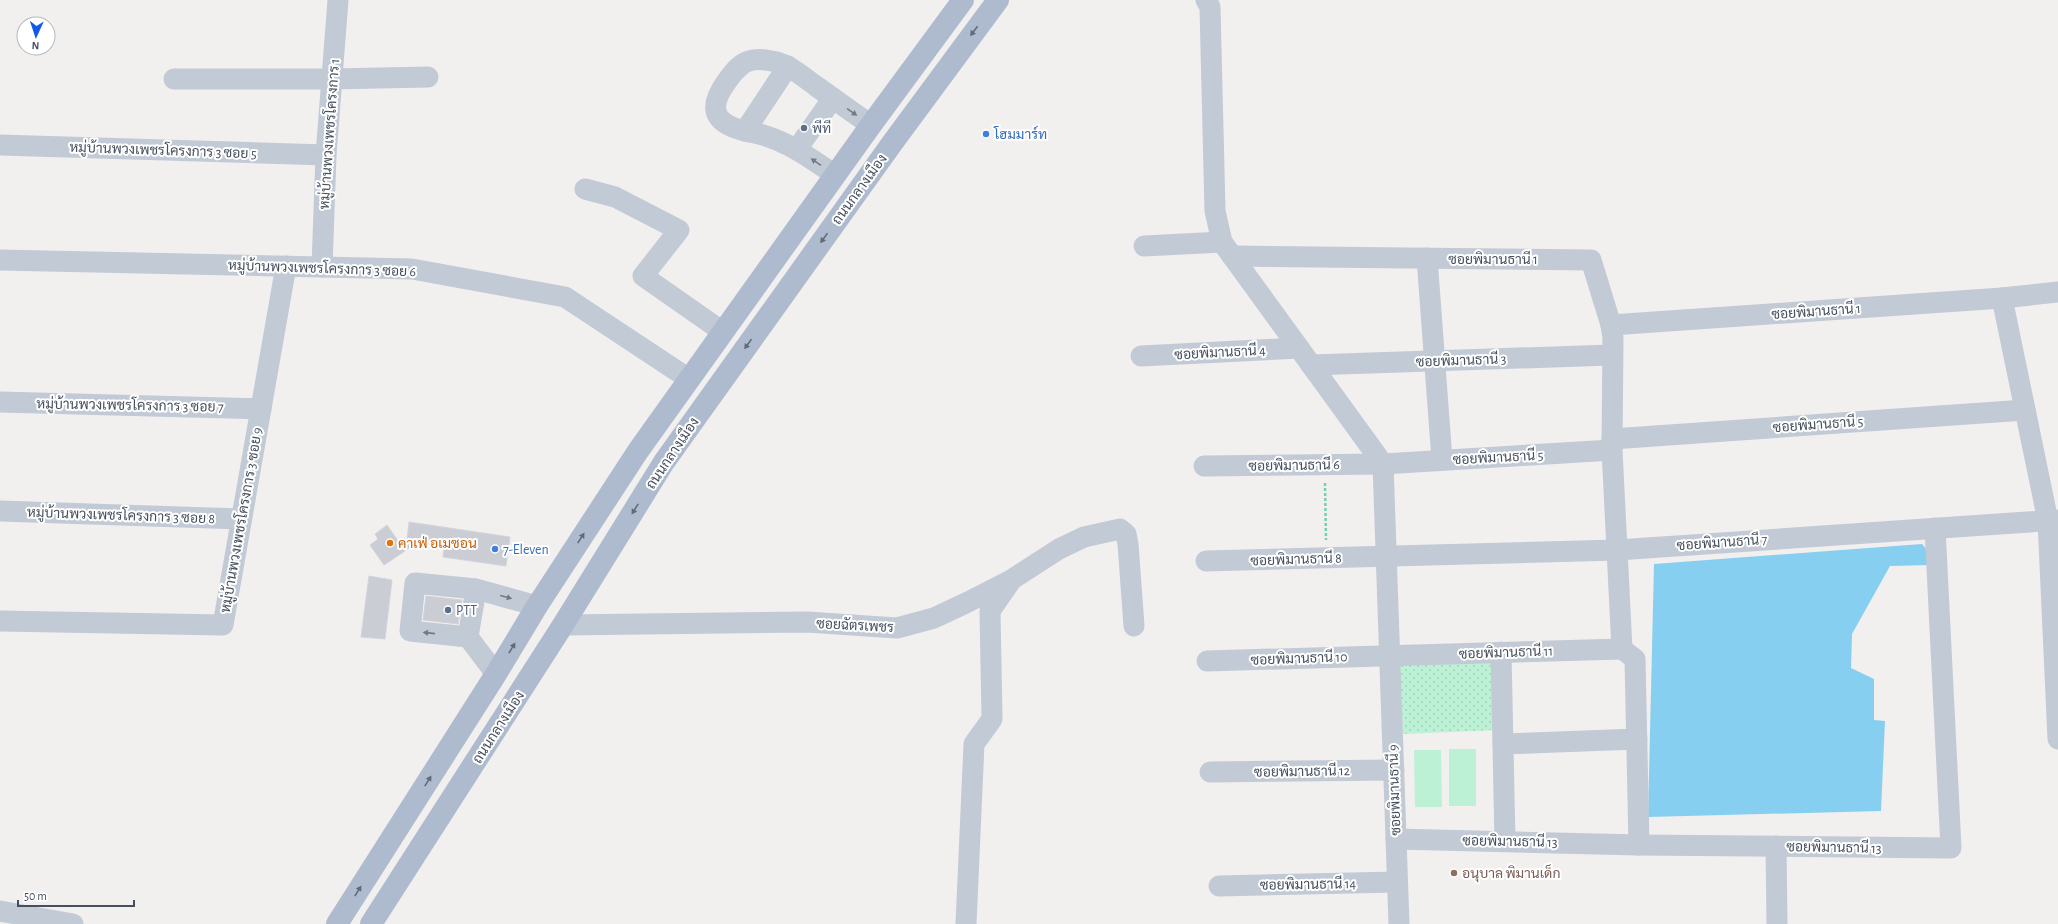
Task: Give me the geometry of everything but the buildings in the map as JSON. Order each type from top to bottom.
[{"type":"main road","name":"ถนนกลางเมือง","points":[[337,924],[496,674],[537,606],[638,451],[871,125],[963,0]]},
{"type":"main road","name":"ถนนกลางเมือง","points":[[371,924],[563,625],[664,462],[893,142],[998,0]]},
{"type":"main road","points":[[871,125],[893,142]]},
{"type":"street","name":"หมู่บ้านพวงเพชรโครงการ 1","points":[[322,267],[326,155],[338,0]]},
{"type":"street","points":[[1206,0],[1210,7],[1215,211],[1227,249],[1383,464]]},
{"type":"street","points":[[835,175],[797,149],[775,138],[745,131],[726,124],[716,114],[714,108],[716,100],[725,83],[733,72],[748,61],[767,60],[788,66],[871,125]]},
{"type":"street","points":[[745,131],[788,66]]},
{"type":"street","points":[[174,78],[332,79],[428,77]]},
{"type":"street","points":[[797,149],[833,98]]},
{"type":"street","name":"หมู่บ้านพวงเพชรโครงการ 3 ซอย 5","points":[[0,144],[326,155]]},
{"type":"street","points":[[585,189],[615,197],[679,230],[643,276],[723,332]]},
{"type":"street","name":"ซอยพิมานธานี 1","points":[[1144,246],[1427,258],[1591,260],[1611,325],[2002,298],[2058,292]]},
{"type":"street","points":[[1427,258],[1442,460]]},
{"type":"street","name":"หมู่บ้านพวงเพชรโครงการ 3 ซอย 6","points":[[0,260],[412,269],[565,297],[690,379]]},
{"type":"street","name":"หมู่บ้านพวงเพชรโครงการ 3 ซอย 9","points":[[0,621],[223,625],[286,266]]},
{"type":"street","points":[[2002,298],[2025,410],[2053,520],[2058,739]]},
{"type":"street","points":[[1611,325],[1612,445],[1622,649],[1635,659],[1639,845]]},
{"type":"street","name":"ซอยพิมานธานี 4","points":[[1141,356],[1299,348]]},
{"type":"street","name":"ซอยพิมานธานี 3","points":[[1311,365],[1611,355]]},
{"type":"street","name":"หมู่บ้านพวงเพชรโครงการ 3 ซอย 7","points":[[0,402],[261,409]]},
{"type":"street","name":"ซอยพิมานธานี 5","points":[[1383,464],[2025,410]]},
{"type":"street","name":"ซอยพิมานธานี 6","points":[[1204,466],[1383,464]]},
{"type":"street","name":"ซอยพิมานธานี 9","points":[[1383,464],[1399,924]]},
{"type":"street","name":"หมู่บ้านพวงเพชรโครงการ 3 ซอย 8","points":[[0,511],[241,519]]},
{"type":"street","name":"ซอยพิมานธานี 7","points":[[1386,556],[1617,550],[2053,520]]},
{"type":"street","name":"ซอยพิมานธานี 13","points":[[1396,839],[1639,845],[1951,848],[1935,528]]},
{"type":"street","name":"ซอยฉัตรเพชร","points":[[563,625],[807,622],[897,628],[934,618],[1011,580],[1059,549],[1084,537],[1120,529],[1126,534],[1128,544],[1134,626]]},
{"type":"street","name":"ซอยพิมานธานี 8","points":[[1206,561],[1386,556]]},
{"type":"street","points":[[966,924],[974,744],[992,719],[990,611],[1011,580]]},
{"type":"street","points":[[468,637],[410,631],[415,582],[476,589],[537,606]]},
{"type":"street","points":[[476,589],[468,637],[496,674]]},
{"type":"street","name":"ซอยพิมานธานี 11","points":[[1390,656],[1622,649]]},
{"type":"street","points":[[1501,652],[1505,841]]},
{"type":"street","name":"ซอยพิมานธานี 10","points":[[1208,661],[1390,656]]},
{"type":"street","points":[[1503,744],[1637,739]]},
{"type":"street","name":"ซอยพิมานธานี 12","points":[[1210,772],[1394,770]]},
{"type":"street","points":[[1776,846],[1777,924]]},
{"type":"street","name":"ซอยพิมานธานี 14","points":[[1218,886],[1397,882]]},
{"type":"street","points":[[0,912],[73,924]]},
{"type":"path","points":[[1325,464],[1326,558]]},
{"type":"green space","points":[[1494,662],[1497,730],[1403,734],[1400,665]]},
{"type":"green space","points":[[1449,749],[1476,749],[1476,806],[1449,806]]},
{"type":"green space","points":[[1414,750],[1441,750],[1442,807],[1415,807]]},
{"type":"water","points":[[1922,544],[1929,552],[1932,565],[1890,566],[1852,634],[1851,668],[1874,679],[1874,720],[1885,721],[1881,811],[1648,817],[1654,564]]},
{"type":"place","name":"พีที","points":[[804,128]]},
{"type":"place","name":"โฮมมาร์ท","points":[[986,134]]},
{"type":"place","name":"คาเฟ่ อเมซอน","points":[[390,543]]},
{"type":"place","name":"7-Eleven","points":[[495,549]]},
{"type":"place","name":"PTT","points":[[448,610]]},
{"type":"place","name":"อนุบาล พิมานเด็ก","points":[[1454,873]]}]
